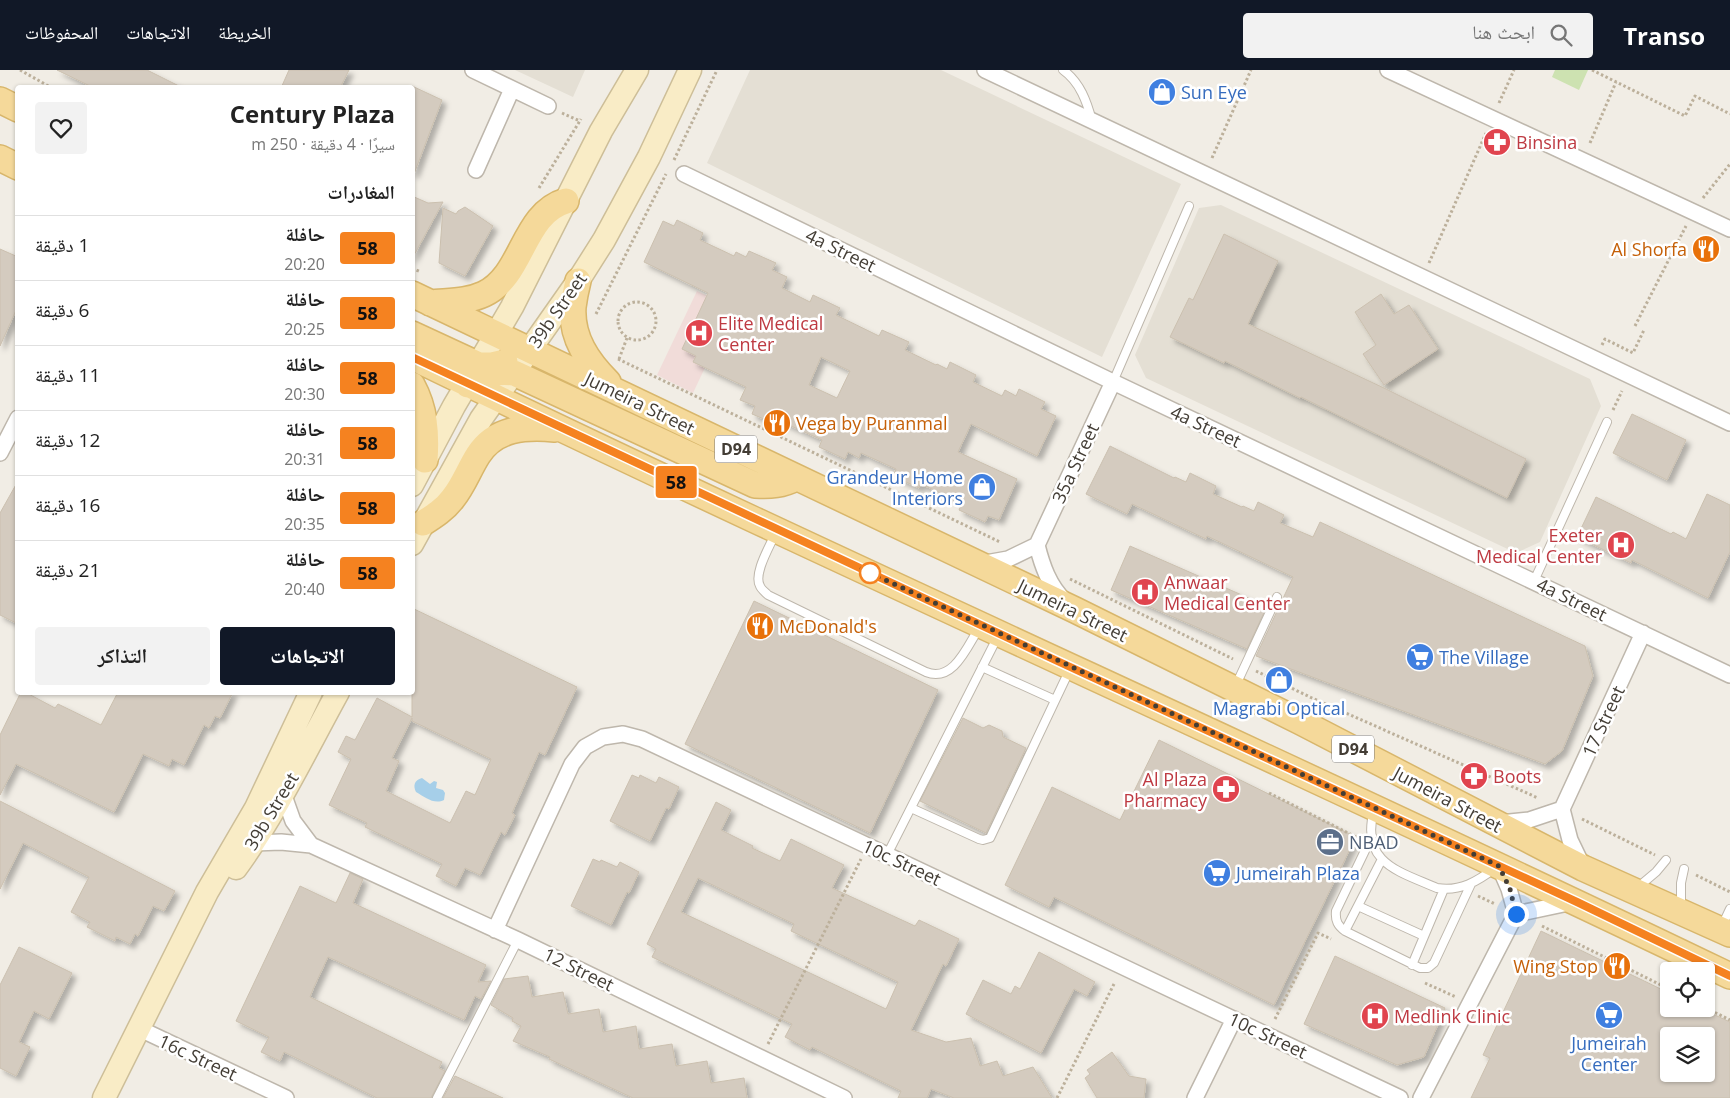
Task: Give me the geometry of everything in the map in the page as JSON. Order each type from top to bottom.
[{"type":"main road","points":[[0,100],[15,108]]},
{"type":"main road","points":[[0,158],[15,165]]},
{"type":"main road","points":[[421,298],[473,298],[490,291],[503,280],[544,213],[558,203],[566,201]]},
{"type":"main road","points":[[578,281],[573,307],[577,339],[592,366],[619,393]]},
{"type":"main road","name":"Jumeira Street","points":[[421,298],[1075,610],[1316,730],[1583,868],[1681,912],[1727,924]]},
{"type":"main road","points":[[415,336],[478,378],[502,371],[514,373],[755,485],[782,485],[796,478]]},
{"type":"main road","points":[[474,375],[492,365],[519,357],[530,350]]},
{"type":"main road","name":"Jumeira Street","points":[[415,358],[474,375],[496,398],[1071,668],[1577,902],[1730,976]]},
{"type":"main road","points":[[415,391],[425,418],[427,439],[425,460]]},
{"type":"main road","points":[[418,533],[454,497],[479,453],[491,441],[504,433],[520,428],[536,427],[564,430]]},
{"type":"street","points":[[473,70],[548,106]]},
{"type":"street","name":"39b Street","points":[[415,479],[454,406],[497,334],[601,131],[637,70]]},
{"type":"street","name":"39b Street","points":[[418,533],[481,418],[578,281],[604,240],[671,113],[690,70]]},
{"type":"street","points":[[985,70],[1730,422]]},
{"type":"street","points":[[1388,70],[1730,229]]},
{"type":"street","points":[[476,170],[512,89]]},
{"type":"street","name":"4a Street","points":[[684,174],[1113,382],[1534,580],[1730,675]]},
{"type":"street","name":"35a Street","points":[[1037,545],[1113,382]]},
{"type":"street","points":[[0,453],[15,424]]},
{"type":"street","points":[[976,564],[1008,558],[1037,545],[1042,564],[1050,581],[1061,597],[1075,610]]},
{"type":"street","name":"17 Street","points":[[1562,809],[1644,633]]},
{"type":"street","name":"39b Street","points":[[104,1098],[192,921],[256,808],[310,695]]},
{"type":"street","name":"39b Street","points":[[192,921],[254,843],[336,695]]},
{"type":"street","name":"10c Street","points":[[495,930],[572,764],[585,747],[602,737],[623,734],[642,740],[1400,1098]]},
{"type":"street","name":"12 Street","points":[[283,793],[293,821],[311,846]]},
{"type":"street","points":[[1494,823],[1528,820],[1562,809],[1570,840],[1583,868]]},
{"type":"street","name":"12 Street","points":[[254,843],[281,842],[311,846],[518,940],[844,1098]]},
{"type":"street","points":[[1421,1098],[1516,914],[1510,889],[1499,866]]},
{"type":"street","points":[[1516,914],[1577,902]]},
{"type":"street","points":[[1195,1098],[1234,1018]]},
{"type":"street","name":"16c Street","points":[[138,1028],[286,1098]]},
{"type":"lane","points":[[1063,70],[1079,86],[1088,103],[1092,121]]},
{"type":"lane","points":[[1113,382],[1189,206]]},
{"type":"lane","points":[[1534,580],[1607,422]]},
{"type":"lane","points":[[777,530],[758,574],[760,587],[768,595],[926,672],[933,675],[941,675],[948,672],[961,656],[990,630]]},
{"type":"lane","points":[[1234,689],[1277,597]]},
{"type":"lane","points":[[887,855],[982,667],[990,630]]},
{"type":"lane","points":[[982,667],[1055,700]]},
{"type":"lane","points":[[911,808],[978,840],[990,838],[1071,668]]},
{"type":"lane","points":[[1375,808],[1372,818],[1373,845],[1390,867],[1437,888],[1444,889],[1460,888],[1470,884],[1499,866]]},
{"type":"lane","points":[[1372,836],[1336,911],[1336,922],[1345,931],[1412,965],[1424,969],[1434,963],[1470,884]]},
{"type":"lane","points":[[1345,931],[1382,859]]},
{"type":"lane","points":[[1633,891],[1651,877],[1666,860]]},
{"type":"lane","points":[[1681,912],[1680,898],[1684,869]]},
{"type":"lane","points":[[1412,965],[1444,889]]},
{"type":"lane","points":[[1358,906],[1424,936]]},
{"type":"lane","points":[[436,1098],[518,940]]},
{"type":"path","points":[[20,70],[47,85]]},
{"type":"path","points":[[596,314],[670,167],[716,70]]},
{"type":"path","points":[[1205,174],[1251,70]]},
{"type":"path","points":[[1422,277],[1514,70]]},
{"type":"path","points":[[1592,70],[1685,116],[1695,96],[1730,114]]},
{"type":"path","points":[[1590,142],[1616,82]]},
{"type":"path","points":[[538,190],[584,114]]},
{"type":"path","points":[[1635,326],[1693,212],[1729,166]]},
{"type":"path","points":[[632,301],[650,306],[655,314],[656,323],[652,332],[646,338],[636,340],[627,338],[620,332],[617,323],[618,314],[624,306],[632,301]]},
{"type":"path","points":[[619,359],[627,338]]},
{"type":"path","points":[[611,355],[998,542],[1005,540]]},
{"type":"path","points":[[1607,422],[1624,386]]},
{"type":"path","points":[[1063,576],[1312,698],[1562,809],[1666,860]]},
{"type":"path","points":[[761,1058],[868,846]]},
{"type":"path","points":[[1684,869],[1730,892]]},
{"type":"path","points":[[1267,1034],[1318,933],[1336,941]]},
{"type":"path","points":[[1057,1098],[1123,966]]},
{"type":"path","points":[[1416,978],[1470,1004]]},
{"type":"path","points":[[1715,1012],[1730,1020]]},
{"type":"shaded area","points":[[515,70],[585,70],[573,97]]},
{"type":"shaded area","points":[[750,70],[941,70],[1181,184],[1102,357],[707,163]]},
{"type":"shaded area","points":[[1221,205],[1590,379],[1601,406],[1540,542],[1516,553],[1146,378],[1135,355],[1199,208]]},
{"type":"shaded area","name":"Elite Medical Center","points":[[697,291],[733,308],[693,393],[657,375]]},
{"type":"green space","points":[[1555,70],[1588,70],[1579,90],[1552,77]]},
{"type":"water","points":[[422,778],[430,784],[434,781],[437,782],[436,788],[443,790],[445,793],[444,800],[433,801],[416,792],[415,784],[417,780]]},
{"type":"building","points":[[57,70],[147,70],[177,85],[88,85]]},
{"type":"building","points":[[289,70],[349,70],[342,85],[282,85]]},
{"type":"building","points":[[415,87],[442,100],[415,171]]},
{"type":"building","points":[[415,197],[428,203],[443,202],[415,253]]},
{"type":"building","points":[[465,207],[493,226],[465,276],[439,263],[443,208],[456,214]]},
{"type":"building","points":[[677,220],[703,233],[700,240],[734,256],[736,252],[746,257],[749,251],[776,263],[772,270],[787,277],[782,288],[810,302],[813,295],[840,308],[836,315],[879,336],[882,330],[909,342],[905,350],[936,365],[947,369],[950,362],[976,375],[973,382],[1002,396],[1005,390],[1016,396],[1019,389],[1045,402],[1041,409],[1056,416],[1037,456],[971,424],[958,452],[1017,479],[999,520],[988,516],[985,522],[959,510],[962,503],[921,484],[919,488],[893,476],[896,469],[861,453],[859,458],[848,452],[845,459],[819,447],[822,440],[780,421],[778,425],[752,414],[755,406],[740,400],[746,387],[693,362],[696,356],[682,349],[708,293],[644,262],[663,221],[674,226]],"holes":[[[821,357],[850,371],[837,398],[809,385]]]},
{"type":"building","points":[[1224,234],[1278,261],[1248,324],[1386,389],[1526,459],[1507,498],[1301,397],[1170,337],[1189,298],[1193,300]]},
{"type":"building","points":[[0,249],[15,256],[15,313],[0,346]]},
{"type":"building","points":[[1381,294],[1394,314],[1409,305],[1438,349],[1384,385],[1363,354],[1376,345],[1355,312]]},
{"type":"building","points":[[1632,414],[1686,440],[1667,480],[1613,453]]},
{"type":"building","points":[[1110,446],[1174,478],[1186,482],[1190,473],[1216,486],[1213,494],[1242,507],[1254,511],[1258,502],[1284,515],[1280,523],[1313,537],[1320,522],[1585,646],[1593,676],[1562,751],[1545,764],[1256,656],[1293,577],[1207,536],[1206,539],[1132,504],[1127,514],[1086,494]]},
{"type":"building","points":[[15,486],[15,622],[0,615],[0,513]]},
{"type":"building","points":[[1707,494],[1730,505],[1730,552],[1708,598],[1632,560],[1631,563],[1577,537],[1596,497],[1671,534],[1673,532],[1686,539]]},
{"type":"building","points":[[1130,546],[1267,606],[1247,649],[1111,590]]},
{"type":"building","points":[[754,601],[938,690],[870,833],[685,744]]},
{"type":"building","points":[[415,609],[577,687],[545,755],[539,752],[512,813],[515,815],[505,835],[501,832],[480,875],[465,868],[456,886],[436,876],[442,864],[365,827],[367,823],[329,805],[351,759],[338,752],[346,736],[355,740],[377,698],[412,717],[412,695],[415,695]],"holes":[[[412,718],[412,721],[491,759],[475,795],[466,791],[450,823],[386,791],[399,761],[392,758]]]},
{"type":"building","points":[[20,695],[31,695],[55,708],[58,704],[101,725],[116,695],[232,695],[220,718],[215,716],[209,728],[204,725],[184,765],[172,759],[169,766],[143,754],[114,812],[16,764],[0,795],[0,735]]},
{"type":"building","points":[[963,718],[983,728],[989,725],[1002,731],[1003,737],[1026,748],[986,833],[920,801]]},
{"type":"building","name":"Jumeirah Plaza","points":[[1159,740],[1356,837],[1274,1005],[1054,897],[1049,907],[1005,885],[1052,787],[1120,820]]},
{"type":"building","points":[[632,775],[639,778],[640,775],[656,783],[659,777],[679,787],[669,809],[666,808],[650,841],[610,821]]},
{"type":"building","points":[[0,801],[175,891],[164,911],[153,906],[138,936],[135,934],[130,944],[116,937],[115,941],[87,927],[90,922],[71,912],[89,877],[23,843],[0,889]]},
{"type":"building","points":[[716,802],[731,810],[721,830],[753,846],[752,848],[780,861],[791,839],[844,865],[832,888],[915,926],[919,920],[959,939],[946,966],[943,964],[911,1030],[946,1042],[971,1038],[980,1066],[997,1061],[1003,1076],[1033,1067],[1052,1098],[954,1098],[931,1089],[927,1098],[898,1098],[901,1091],[812,1047],[810,1050],[785,1037],[792,1024],[652,957],[656,949],[647,944]],"holes":[[[698,878],[794,924],[791,931],[898,982],[886,1009],[681,912]]]},
{"type":"building","points":[[593,859],[600,862],[601,860],[617,867],[620,862],[639,872],[611,925],[571,906]]},
{"type":"building","points":[[350,873],[363,879],[353,903],[486,965],[478,982],[491,981],[481,999],[475,996],[464,1020],[328,957],[314,987],[310,997],[442,1062],[439,1068],[445,1071],[431,1098],[377,1098],[284,1052],[280,1061],[261,1052],[269,1037],[236,1021],[300,886],[336,903]]},
{"type":"building","name":"Jumeirah Center","points":[[1541,931],[1660,989],[1660,1017],[1715,1017],[1715,1015],[1730,1022],[1730,1098],[1471,1098],[1490,1058],[1483,1055]]},
{"type":"building","points":[[19,947],[72,973],[49,1019],[34,1011],[19,1042],[30,1047],[16,1076],[0,1068],[0,985]]},
{"type":"building","points":[[1039,952],[1095,982],[1087,996],[1074,989],[1041,1053],[966,1014],[983,980],[1011,994],[1015,986],[1020,989]]},
{"type":"building","name":"Medlink Clinic","points":[[1335,956],[1445,1008],[1424,1057],[1397,1065],[1304,1024]]},
{"type":"building","points":[[528,976],[532,997],[563,992],[568,1014],[599,1009],[603,1032],[636,1026],[639,1049],[672,1044],[676,1066],[707,1061],[711,1083],[744,1078],[747,1098],[633,1098],[513,1041],[521,1026],[512,1021],[513,1018],[491,1005],[504,979]]},
{"type":"building","points":[[1112,1052],[1129,1076],[1146,1079],[1144,1098],[1097,1098],[1085,1078],[1090,1074],[1087,1070]]},
{"type":"building","points":[[455,1076],[503,1098],[443,1098]]},
{"type":"bus line","name":"58","points":[[415,358],[1053,659],[1577,902],[1730,976]]},
{"type":"place","name":"Sun Eye","points":[[1162,92]]},
{"type":"place","name":"Binsina","points":[[1497,142]]},
{"type":"place","name":"Al Shorfa","points":[[1706,249]]},
{"type":"place","name":"Elite Medical Center","points":[[699,333]]},
{"type":"place","name":"Vega by Puranmal","points":[[777,423]]},
{"type":"place","name":"Grandeur Home Interiors","points":[[982,487]]},
{"type":"place","name":"Exeter Medical Center","points":[[1621,545]]},
{"type":"place","name":"Anwaar Medical Center","points":[[1145,592]]},
{"type":"place","name":"McDonald's","points":[[760,626]]},
{"type":"place","name":"The Village","points":[[1420,657]]},
{"type":"place","name":"Magrabi Optical","points":[[1279,680]]},
{"type":"place","name":"Boots","points":[[1474,776]]},
{"type":"place","name":"Al Plaza Pharmacy","points":[[1226,789]]},
{"type":"place","name":"NBAD","points":[[1330,842]]},
{"type":"place","name":"Jumeirah Plaza","points":[[1217,873]]},
{"type":"place","name":"Wing Stop","points":[[1617,966]]},
{"type":"place","name":"Jumeirah Center","points":[[1609,1015]]},
{"type":"place","name":"Medlink Clinic","points":[[1375,1016]]},
{"type":"route","points":[[870,573],[862,569],[1499,866],[1510,889],[1516,914]]}]
